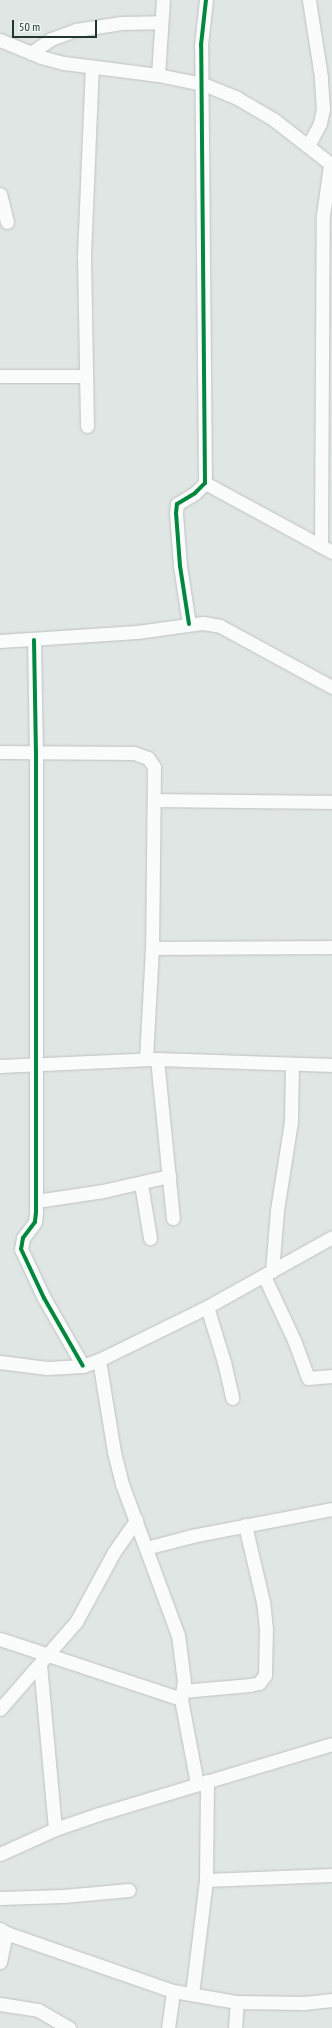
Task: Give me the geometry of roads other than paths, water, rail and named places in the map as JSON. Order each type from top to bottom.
[{"type":"street","points":[[158,75],[160,22],[163,0]]},
{"type":"street","points":[[189,624],[180,566],[176,513],[177,504],[195,493],[205,483],[202,17],[206,0]]},
{"type":"street","points":[[308,146],[320,123],[323,109],[321,76],[309,0]]},
{"type":"street","points":[[30,53],[51,39],[76,30],[121,23],[160,22]]},
{"type":"street","points":[[0,40],[30,53],[64,63],[158,75],[203,84],[237,98],[273,119],[331,165],[323,215],[327,379],[327,549],[205,483]]},
{"type":"street","points":[[87,426],[84,376],[84,255],[92,67]]},
{"type":"street","points":[[0,194],[7,222]]},
{"type":"street","points":[[0,376],[84,376]]},
{"type":"street","points":[[0,641],[34,640],[137,632],[204,623],[220,626],[332,687]]},
{"type":"street","points":[[34,640],[36,751],[36,1201],[35,1222],[23,1238],[21,1249],[44,1298],[83,1366]]},
{"type":"street","points":[[0,752],[36,751],[134,754],[148,758],[154,767],[152,1059],[169,1176],[173,1218]]},
{"type":"street","points":[[154,800],[332,802]]},
{"type":"street","points":[[152,948],[332,948]]},
{"type":"street","points":[[0,1066],[35,1066],[152,1059],[292,1065],[332,1065]]},
{"type":"street","points":[[292,1065],[290,1122],[268,1273],[308,1378],[332,1376]]},
{"type":"street","points":[[36,1201],[141,1184],[169,1176]]},
{"type":"street","points":[[141,1184],[150,1238]]},
{"type":"street","points":[[0,1362],[47,1368],[83,1366],[99,1360],[207,1307],[332,1236]]},
{"type":"street","points":[[207,1307],[224,1362],[232,1398]]},
{"type":"street","points":[[99,1360],[114,1452],[122,1484],[178,1635],[182,1695],[202,1783],[206,1880],[192,1994]]},
{"type":"street","points":[[146,1548],[245,1525],[332,1509]]},
{"type":"street","points":[[0,1709],[76,1622],[114,1552],[136,1520]]},
{"type":"street","points":[[0,1639],[43,1660],[182,1695],[259,1683],[265,1675],[266,1629],[263,1602],[245,1525]]},
{"type":"street","points":[[43,1660],[55,1829]]},
{"type":"street","points":[[0,1854],[55,1829],[332,1744]]},
{"type":"street","points":[[206,1880],[332,1875]]},
{"type":"street","points":[[0,1898],[63,1896],[129,1890]]},
{"type":"street","points":[[0,1962],[3,1931],[173,1991],[237,2002],[304,2003],[332,2000]]},
{"type":"street","points":[[168,2028],[173,1991]]},
{"type":"street","points":[[235,2028],[237,2002]]},
{"type":"street","points":[[0,2004],[38,2010],[69,2028]]}]
